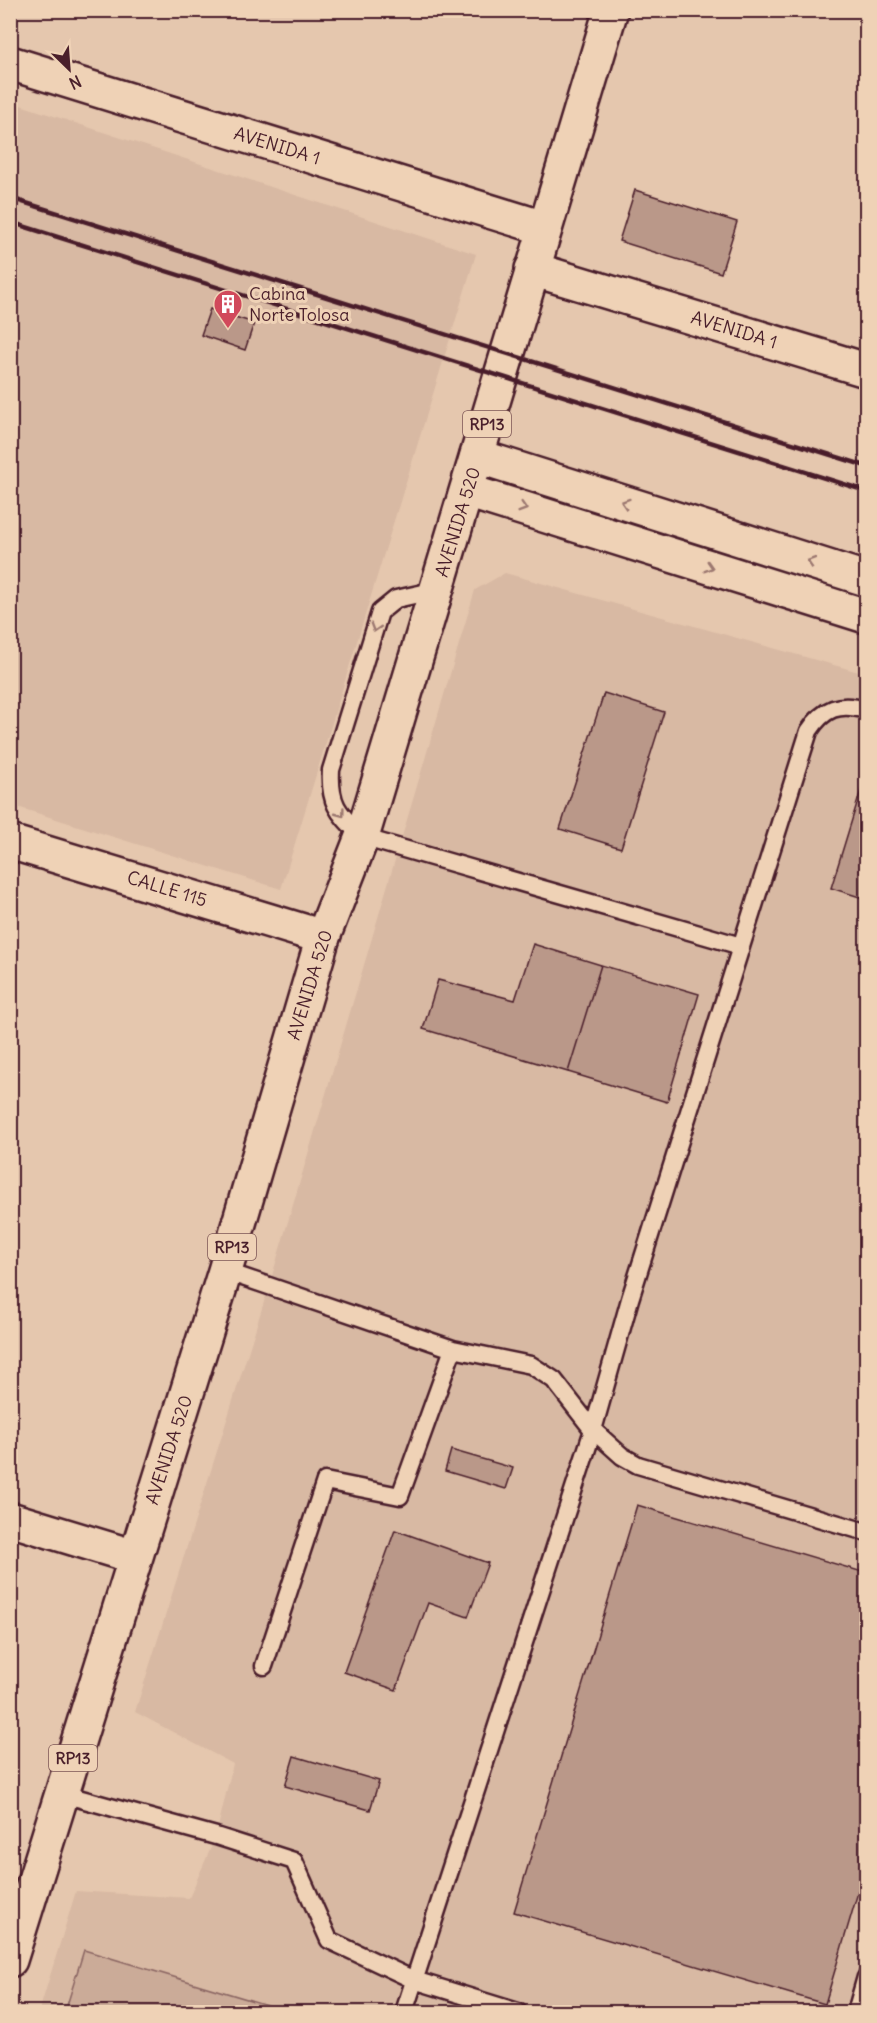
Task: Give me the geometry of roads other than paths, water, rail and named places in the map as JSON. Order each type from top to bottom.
[{"type":"street","name":"AVENIDA 520","points":[[10,1960],[225,1271],[324,937],[362,837],[611,10]]},
{"type":"street","name":"AVENIDA 1","points":[[10,63],[544,228]]},
{"type":"street","name":"AVENIDA 1","points":[[532,269],[867,370]]},
{"type":"street","points":[[477,456],[867,579]]},
{"type":"street","points":[[467,491],[867,616]]},
{"type":"street","name":"CALLE 115","points":[[10,842],[324,937]]},
{"type":"street","points":[[10,1519],[135,1557]]},
{"type":"lane","points":[[437,590],[396,599],[380,612],[331,771],[330,792],[336,811],[362,837],[741,946]]},
{"type":"lane","points":[[404,2013],[593,1431],[630,1299],[809,731],[820,715],[834,708],[856,707],[867,711]]},
{"type":"lane","points":[[225,1271],[453,1349],[531,1365],[554,1380],[593,1431],[622,1456],[638,1465],[867,1532]]},
{"type":"lane","points":[[264,1666],[325,1480],[400,1496],[453,1349]]},
{"type":"lane","points":[[63,1794],[294,1860],[329,1940],[414,1980],[518,2013]]},
{"type":"lane","points":[[856,2013],[867,1977]]},
{"type":"railway","points":[[10,198],[866,466]]},
{"type":"railway","points":[[10,222],[866,491]]},
{"type":"place","name":"Cabina Norte Tolosa","points":[[228,330]]}]
